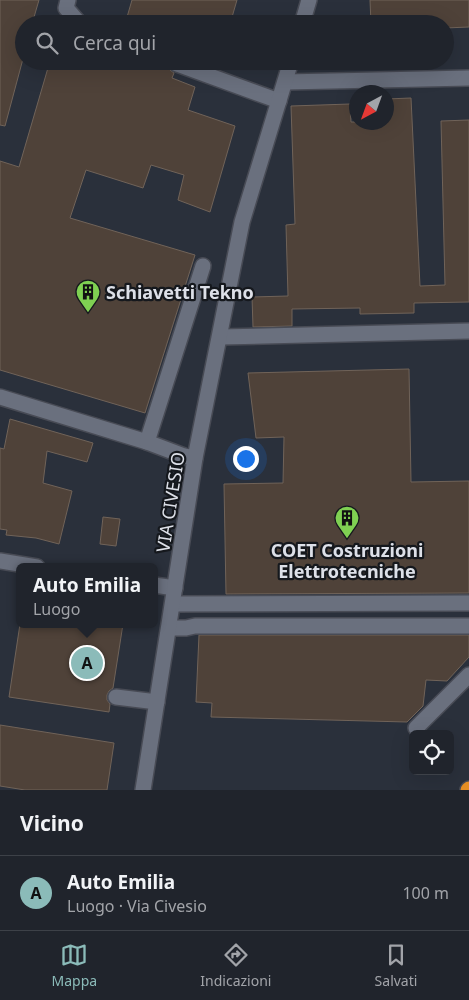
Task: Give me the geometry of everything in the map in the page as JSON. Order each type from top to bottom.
[{"type":"street","points":[[68,0],[66,8],[72,15]]},
{"type":"street","points":[[305,15],[309,0]]},
{"type":"street","points":[[194,70],[279,101]]},
{"type":"street","name":"VIA CIVESIO","points":[[143,790],[195,458],[242,222],[288,70]]},
{"type":"street","points":[[285,82],[469,78]]},
{"type":"street","points":[[148,442],[203,266]]},
{"type":"street","points":[[220,337],[469,331]]},
{"type":"street","points":[[0,397],[195,458]]},
{"type":"street","points":[[0,561],[16,564]]},
{"type":"street","points":[[158,586],[175,588]]},
{"type":"street","points":[[173,604],[469,602]]},
{"type":"street","points":[[169,628],[195,626],[469,626]]},
{"type":"street","points":[[416,728],[469,675]]},
{"type":"street","points":[[116,697],[157,702]]},
{"type":"building","points":[[0,0],[39,0],[35,15],[15,15],[15,70],[20,70],[5,126],[0,125]]},
{"type":"building","points":[[132,0],[237,0],[233,15],[128,15]]},
{"type":"building","points":[[370,0],[469,0],[469,27],[454,28],[454,15],[371,15]]},
{"type":"building","points":[[47,70],[170,70],[174,73],[172,78],[195,87],[188,110],[235,126],[210,212],[178,200],[184,175],[151,165],[143,188],[86,170],[70,218],[195,255],[145,413],[0,370],[0,161],[19,167]]},
{"type":"building","points":[[411,98],[420,286],[445,285],[441,121],[469,120],[469,302],[414,303],[414,313],[360,314],[360,308],[292,309],[292,326],[253,327],[252,297],[288,296],[286,225],[295,224],[291,106],[349,104],[349,130],[394,130],[394,99]]},
{"type":"building","name":"COET Costruzioni Elettrotecniche","points":[[409,369],[411,482],[469,481],[469,593],[226,594],[224,484],[283,483],[284,437],[256,438],[248,373]]},
{"type":"building","points":[[10,419],[93,443],[87,462],[47,451],[43,483],[72,491],[59,544],[36,538],[6,535],[7,530],[0,529],[0,448],[4,449]]},
{"type":"building","points":[[103,517],[120,519],[116,546],[100,544]]},
{"type":"building","points":[[19,628],[122,628],[113,688],[107,695],[107,700],[110,704],[109,712],[9,697]]},
{"type":"building","points":[[199,635],[469,635],[469,657],[447,681],[426,680],[423,706],[407,722],[211,717],[212,703],[196,702]]},
{"type":"building","points":[[0,725],[114,743],[107,790],[25,790],[0,786]]},
{"type":"place","name":"Schiavetti Tekno","points":[[88,313]]},
{"type":"place","name":"COET Costruzioni Elettrotecniche","points":[[347,539]]},
{"type":"place","name":"Auto Emilia","points":[[87,663]]}]
